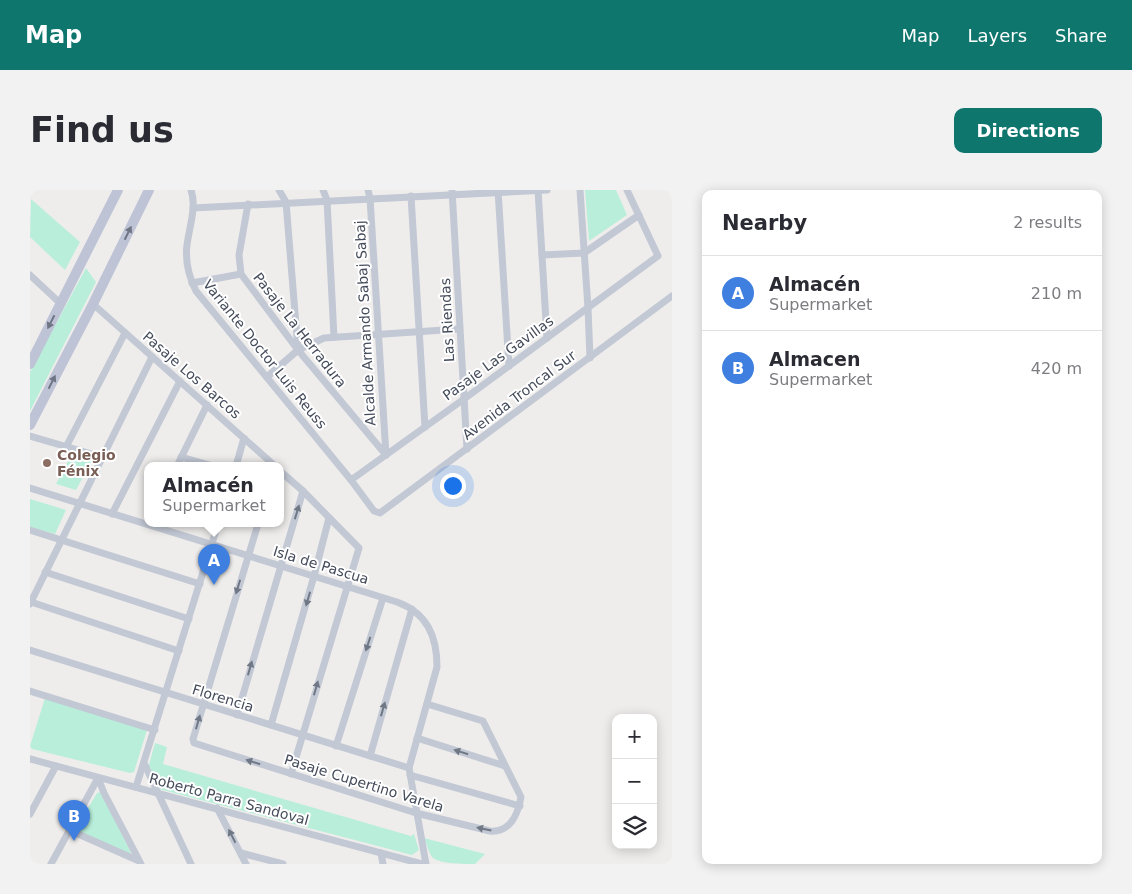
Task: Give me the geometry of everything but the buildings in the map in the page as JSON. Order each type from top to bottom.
[{"type":"street","points":[[31,361],[118,190]]},
{"type":"street","points":[[30,425],[93,304],[148,190]]},
{"type":"street","points":[[279,190],[286,202],[298,350]]},
{"type":"street","points":[[323,190],[327,200],[334,337]]},
{"type":"street","name":"Alcalde Armando Sabaj Sabaj","points":[[368,190],[386,455]]},
{"type":"street","points":[[538,190],[547,338]]},
{"type":"street","points":[[193,208],[452,192],[547,190]]},
{"type":"street","points":[[580,190],[590,358]]},
{"type":"street","points":[[542,254],[584,253],[639,215],[627,190]]},
{"type":"street","name":"Variante Doctor Luis Reuss","points":[[192,191],[193,208],[186,255],[192,283],[196,291],[352,480],[374,510],[380,513]]},
{"type":"street","points":[[498,191],[509,366]]},
{"type":"street","name":"Las Riendas","points":[[452,192],[467,449]]},
{"type":"street","points":[[411,196],[425,427]]},
{"type":"street","name":"Pasaje La Herradura","points":[[248,204],[239,255],[241,274],[298,350],[386,455]]},
{"type":"street","name":"Pasaje Las Gavillas","points":[[352,480],[658,256],[639,215]]},
{"type":"street","points":[[192,283],[241,274]]},
{"type":"street","points":[[30,275],[61,304]]},
{"type":"street","name":"Avenida Troncal Sur","points":[[380,513],[672,296]]},
{"type":"street","name":"Pasaje Los Barcos","points":[[93,304],[271,462]]},
{"type":"street","points":[[267,377],[298,350],[319,340],[334,337],[459,329]]},
{"type":"street","points":[[66,447],[125,333]]},
{"type":"street","points":[[152,357],[30,603],[179,651]]},
{"type":"street","points":[[112,514],[180,381]]},
{"type":"street","points":[[179,462],[207,405]]},
{"type":"street","points":[[30,436],[102,457]]},
{"type":"street","points":[[237,462],[244,438]]},
{"type":"street","points":[[181,458],[197,462]]},
{"type":"street","points":[[284,474],[303,491],[359,548],[291,774]]},
{"type":"street","name":"Isla de Pascua","points":[[30,488],[144,523]]},
{"type":"street","points":[[237,715],[303,491]]},
{"type":"street","points":[[270,725],[329,518]]},
{"type":"street","name":"Isla de Pascua","points":[[158,527],[406,605],[412,609],[431,630],[437,650],[437,667],[417,738],[410,771]]},
{"type":"street","points":[[136,787],[167,693],[217,527]]},
{"type":"street","points":[[203,705],[257,527]]},
{"type":"street","points":[[30,530],[200,584]]},
{"type":"street","points":[[45,572],[189,619]]},
{"type":"street","points":[[336,746],[383,598]]},
{"type":"street","points":[[370,756],[412,609]]},
{"type":"street","name":"Florencia","points":[[30,650],[370,756],[410,771],[520,806]]},
{"type":"street","points":[[30,691],[155,730]]},
{"type":"street","points":[[427,704],[483,721],[521,796],[520,806]]},
{"type":"street","name":"Pasaje Cupertino Varela","points":[[203,705],[193,739],[194,742],[291,774],[416,813],[498,832],[515,818],[520,806]]},
{"type":"street","points":[[417,738],[505,766]]},
{"type":"street","name":"Roberto Parra Sandoval","points":[[30,759],[424,864]]},
{"type":"street","points":[[144,763],[191,864]]},
{"type":"street","points":[[30,814],[56,766]]},
{"type":"street","points":[[410,771],[424,864]]},
{"type":"street","points":[[51,864],[98,778]]},
{"type":"street","points":[[98,778],[140,863]]},
{"type":"street","points":[[217,808],[246,864]]},
{"type":"street","points":[[69,830],[140,863]]},
{"type":"street","points":[[241,853],[282,864]]},
{"type":"street","points":[[381,853],[383,864]]},
{"type":"green space","points":[[585,190],[616,190],[627,215],[589,241]]},
{"type":"green space","points":[[31,199],[80,242],[65,270],[30,237]]},
{"type":"green space","points":[[86,268],[96,282],[30,411],[30,372]]},
{"type":"green space","points":[[73,452],[93,458],[76,490],[56,484]]},
{"type":"green space","points":[[30,499],[66,510],[55,534],[30,527]]},
{"type":"green space","points":[[45,698],[147,730],[134,772],[130,773],[32,749],[30,746]]},
{"type":"green space","points":[[155,743],[167,747],[163,764],[411,836],[414,834],[419,850],[412,855],[159,789],[148,768]]},
{"type":"green space","points":[[101,792],[131,853],[127,854],[77,831],[76,828],[97,793]]},
{"type":"green space","points":[[424,838],[485,854],[475,864],[440,861],[432,857]]},
{"type":"place","name":"Colegio Fénix","points":[[47,463]]},
{"type":"place","name":"Almacén","points":[[214,585]]},
{"type":"place","name":"Almacen","points":[[74,841]]}]
